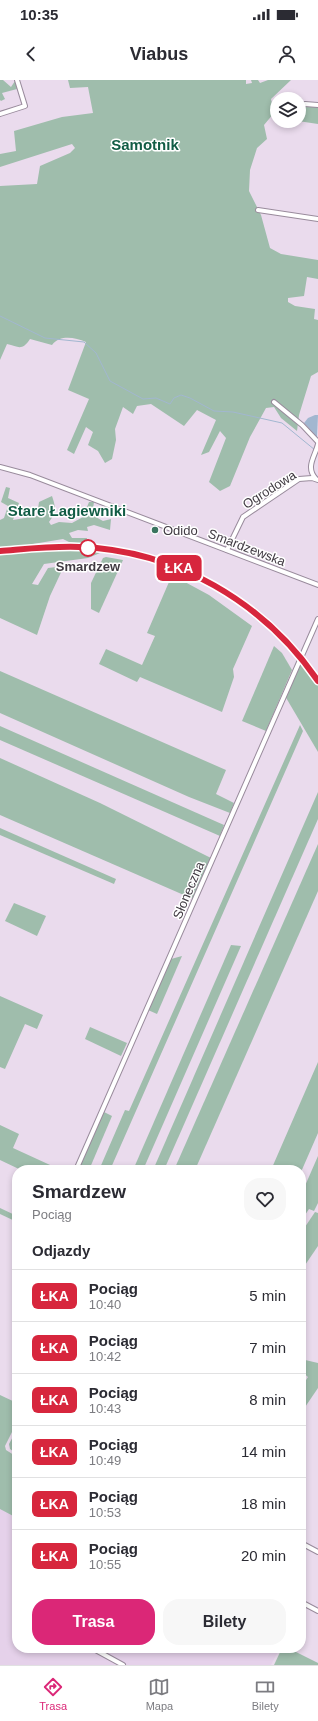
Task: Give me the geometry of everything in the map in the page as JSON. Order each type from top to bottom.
[{"type":"street","points":[[0,114],[25,106],[17,80]]},
{"type":"street","points":[[306,104],[318,105]]},
{"type":"street","points":[[258,210],[318,218]]},
{"type":"street","points":[[274,402],[302,425],[318,443],[311,464],[312,472],[317,480]]},
{"type":"street","name":"Smardzewska","points":[[0,467],[30,475],[318,585]]},
{"type":"street","name":"Ogrodowa","points":[[227,550],[243,517],[299,479],[317,480]]},
{"type":"street","name":"Słoneczna","points":[[78,1165],[318,619]]},
{"type":"street","points":[[306,1546],[318,1552]]},
{"type":"street","points":[[306,1605],[318,1611]]},
{"type":"street","points":[[101,1653],[123,1665]]},
{"type":"shaded area","points":[[0,1501],[12,1507],[12,1653],[277,1653],[271,1665],[0,1665]]},
{"type":"green space","points":[[0,80],[3,80],[11,87],[15,81],[17,89],[2,93],[5,99],[1,101],[0,100]]},
{"type":"green space","points":[[68,80],[246,80],[246,84],[252,83],[251,80],[258,80],[260,83],[268,80],[291,80],[278,92],[270,92],[270,118],[264,125],[267,139],[257,148],[250,170],[249,191],[261,215],[270,248],[281,254],[318,260],[318,279],[307,277],[304,296],[288,298],[288,302],[295,306],[315,309],[314,319],[318,320],[318,372],[311,376],[299,415],[297,431],[281,418],[274,407],[266,408],[250,437],[230,486],[220,491],[209,482],[226,438],[220,431],[209,452],[201,455],[216,420],[197,410],[184,426],[151,404],[137,406],[133,414],[123,407],[115,429],[116,440],[112,459],[105,463],[98,451],[88,445],[93,432],[86,427],[74,454],[67,450],[89,399],[68,390],[86,342],[73,338],[64,338],[52,345],[30,339],[22,347],[7,344],[0,360],[0,186],[37,184],[40,166],[70,153],[75,148],[72,144],[0,167],[0,154],[16,151],[14,131],[62,117],[93,113],[88,87],[70,88]]},
{"type":"green space","points":[[306,105],[318,107],[318,124],[306,122]]},
{"type":"green space","points":[[6,487],[10,488],[8,498],[19,503],[13,520],[37,516],[39,502],[52,496],[55,510],[49,522],[51,525],[59,522],[72,523],[83,517],[89,502],[94,502],[92,515],[103,521],[111,519],[110,530],[94,525],[87,527],[88,531],[78,530],[69,533],[72,538],[87,538],[86,544],[69,542],[63,539],[0,548],[0,520],[4,518],[8,506],[1,502]]},
{"type":"green space","points":[[40,551],[86,551],[100,553],[88,558],[44,564],[32,584],[38,585],[48,568],[64,566],[50,596],[37,635],[0,618],[0,554]]},
{"type":"green space","points":[[106,557],[123,560],[99,613],[91,609],[91,583],[103,558]]},
{"type":"green space","points":[[172,575],[209,595],[252,626],[233,669],[234,677],[222,712],[140,677],[137,682],[99,664],[106,649],[142,665],[155,636],[147,633]]},
{"type":"green space","points":[[274,646],[282,653],[292,670],[266,731],[242,721]]},
{"type":"green space","points":[[301,660],[318,684],[318,752],[285,696]]},
{"type":"green space","points":[[0,671],[226,770],[216,794],[234,803],[230,813],[189,797],[0,713]]},
{"type":"green space","points":[[300,725],[303,731],[112,1165],[101,1165],[125,1110],[129,1111]]},
{"type":"green space","points":[[0,726],[224,825],[220,836],[0,740]]},
{"type":"green space","points":[[0,758],[100,803],[211,858],[193,899],[0,815]]},
{"type":"green space","points":[[318,792],[318,819],[166,1165],[155,1165]]},
{"type":"green space","points":[[0,828],[116,879],[114,884],[0,835]]},
{"type":"green space","points":[[318,844],[318,891],[197,1165],[176,1165]]},
{"type":"green space","points":[[14,903],[46,916],[37,936],[5,921]]},
{"type":"green space","points":[[231,945],[241,946],[145,1165],[135,1165]]},
{"type":"green space","points":[[182,956],[157,1014],[148,1010],[171,959]]},
{"type":"green space","points":[[0,996],[43,1015],[37,1029],[25,1024],[5,1069],[0,1067]]},
{"type":"green space","points":[[90,1027],[127,1043],[121,1056],[85,1039]]},
{"type":"green space","points":[[318,1062],[318,1133],[304,1165],[273,1165]]},
{"type":"green space","points":[[104,1112],[112,1116],[91,1165],[80,1165]]},
{"type":"green space","points":[[0,1125],[19,1134],[13,1148],[50,1165],[12,1166],[0,1160]]},
{"type":"green space","points":[[318,1156],[318,1203],[314,1211],[309,1209],[306,1214],[306,1184]]},
{"type":"green space","points":[[0,1208],[12,1214],[12,1220],[0,1214]]},
{"type":"green space","points":[[315,1212],[318,1213],[318,1246],[306,1264],[306,1226]]},
{"type":"green space","points":[[306,1360],[318,1363],[318,1388],[306,1406],[306,1380],[308,1377],[306,1375]]},
{"type":"green space","points":[[0,1395],[12,1401],[12,1432],[5,1446],[6,1450],[12,1454],[12,1515],[0,1509]]},
{"type":"green space","points":[[12,1438],[12,1450],[10,1449],[9,1444]]},
{"type":"green space","points":[[280,1653],[298,1653],[318,1663],[318,1665],[274,1665]]},
{"type":"water","points":[[318,415],[317,437],[304,423],[308,418]]},
{"type":"waterway","points":[[0,316],[45,338],[84,342],[96,353],[110,381],[143,399],[156,398],[170,404],[174,398],[181,395],[190,398],[214,411],[233,412],[282,423],[315,450]]},
{"type":"railway","points":[[0,551],[69,547],[115,550],[149,558],[182,570],[214,586],[244,605],[271,627],[296,653],[318,681]]},
{"type":"train","name":"ŁKA","points":[[0,551],[50,547],[98,548],[137,555],[183,570],[221,589],[251,609],[274,629],[301,657],[318,681]]},
{"type":"place","name":"Odido","points":[[155,530]]},
{"type":"place","name":"Smardzew","points":[[88,548]]},
{"type":"district","name":"Samotnik","points":[[145,145]]},
{"type":"district","name":"Stare Łagiewniki","points":[[67,511]]}]
